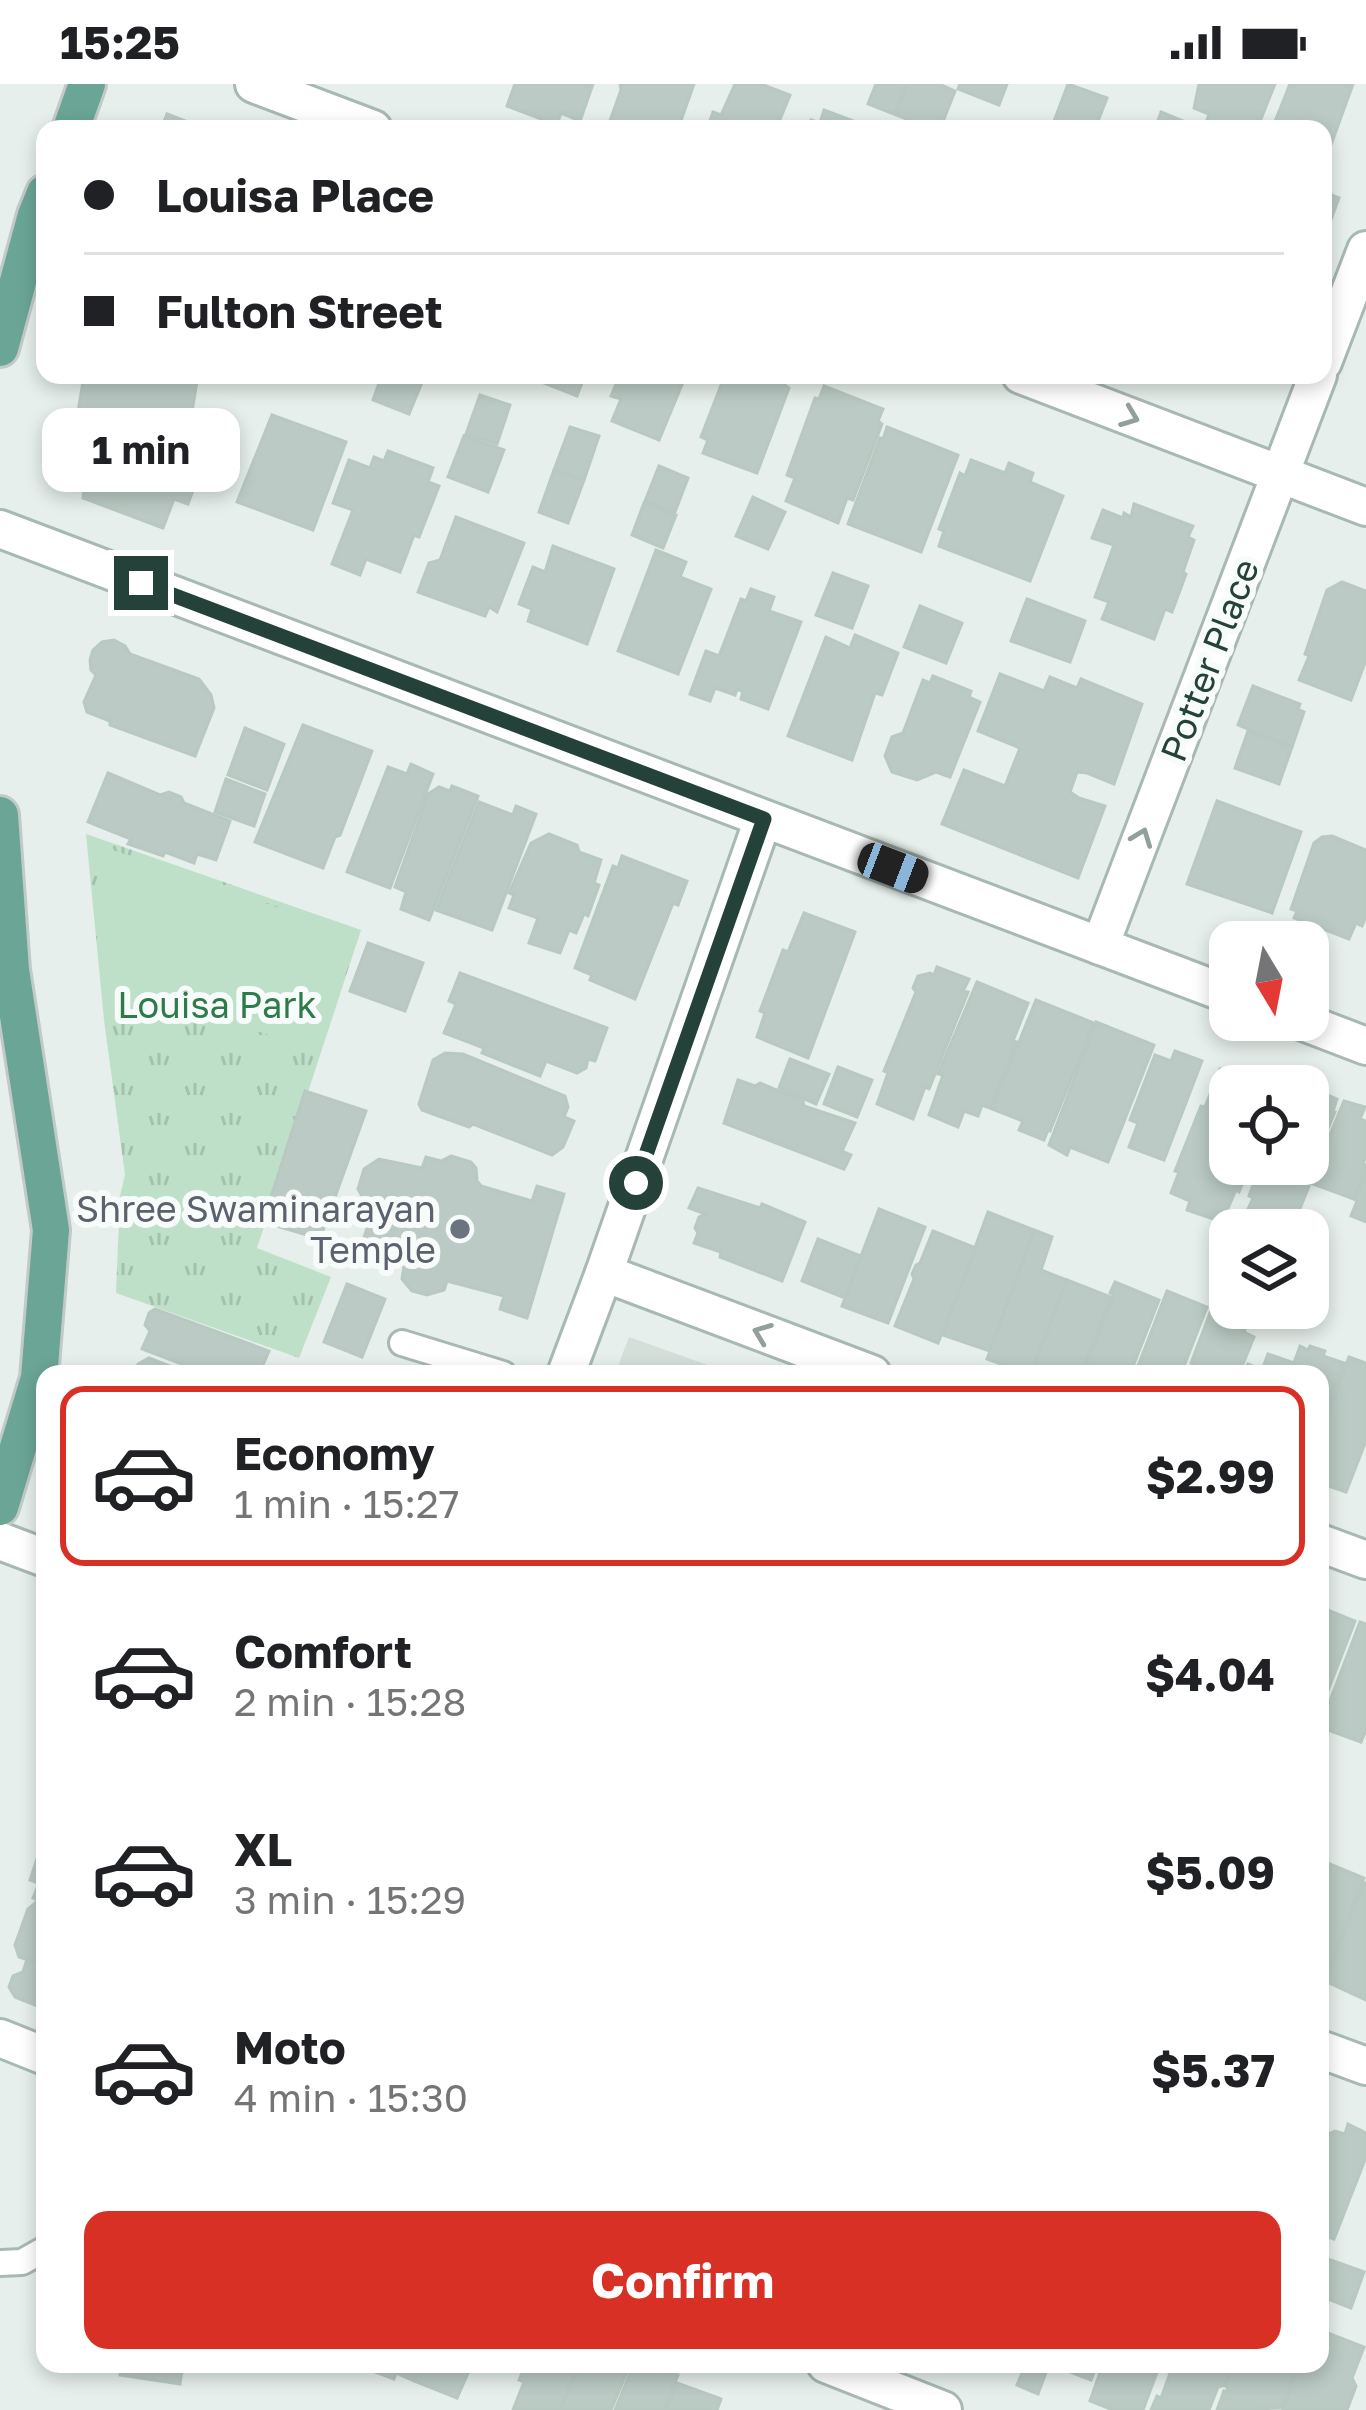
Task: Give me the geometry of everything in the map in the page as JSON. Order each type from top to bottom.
[{"type":"main road","points":[[73,120],[87,84]]},
{"type":"main road","points":[[0,348],[36,215]]},
{"type":"main road","points":[[0,815],[11,970],[50,1230],[40,1365]]},
{"type":"main road","points":[[0,1507],[36,1388]]},
{"type":"street","points":[[254,84],[349,120]]},
{"type":"street","points":[[1332,339],[1366,250]]},
{"type":"street","points":[[1045,384],[1366,506]]},
{"type":"street","name":"Potter Place","points":[[1100,946],[1315,384]]},
{"type":"street","points":[[0,529],[1209,986]]},
{"type":"street","points":[[569,1365],[764,819]]},
{"type":"street","points":[[1329,1032],[1366,1046]]},
{"type":"street","points":[[604,1273],[848,1365]]},
{"type":"street","points":[[0,1540],[36,1554]]},
{"type":"street","points":[[1329,1546],[1366,1560]]},
{"type":"street","points":[[0,2038],[36,2052]]},
{"type":"street","points":[[1329,2052],[1366,2066]]},
{"type":"street","points":[[849,2373],[943,2410]]},
{"type":"lane","points":[[402,1343],[474,1365]]},
{"type":"lane","points":[[0,2263],[22,2262],[36,2254]]},
{"type":"shaded area","points":[[629,1337],[708,1365],[618,1365]]},
{"type":"green space","name":"Louisa Park","points":[[86,834],[361,930],[257,1248],[331,1277],[299,1358],[116,1293],[125,1175]]},
{"type":"green space","points":[[93,843],[359,936],[318,1052],[115,982]]},
{"type":"building","points":[[515,84],[593,84],[580,120],[561,113],[559,120],[544,120],[507,106]]},
{"type":"building","points":[[620,84],[694,84],[681,120],[610,120]]},
{"type":"building","points":[[735,84],[761,84],[790,95],[780,120],[710,120],[713,112],[721,115]]},
{"type":"building","points":[[876,84],[906,84],[894,114],[868,104]]},
{"type":"building","points":[[908,84],[939,84],[955,91],[944,120],[909,120],[896,115]]},
{"type":"building","points":[[960,84],[1007,84],[999,105],[958,89]]},
{"type":"building","points":[[1068,84],[1107,98],[1098,120],[1054,120]]},
{"type":"building","points":[[1199,84],[1275,84],[1261,120],[1207,120],[1209,114],[1194,108]]},
{"type":"building","points":[[1290,84],[1353,84],[1332,142],[1332,120],[1276,120]]},
{"type":"building","points":[[824,110],[850,120],[821,120]]},
{"type":"building","points":[[83,384],[197,384],[184,461],[201,468],[188,504],[174,499],[163,528],[83,498],[85,481],[68,474]]},
{"type":"building","points":[[379,384],[421,384],[409,414],[373,400]]},
{"type":"building","points":[[547,384],[582,384],[577,396]]},
{"type":"building","points":[[616,384],[682,384],[659,440],[612,421],[621,399],[611,396]]},
{"type":"building","points":[[722,384],[783,384],[789,388],[757,473],[703,453],[708,440],[701,437]]},
{"type":"building","points":[[824,386],[883,409],[878,421],[882,424],[853,500],[847,498],[838,523],[786,501],[795,478],[787,475],[815,398],[819,399]]},
{"type":"building","points":[[480,395],[510,405],[497,444],[466,434]]},
{"type":"building","points":[[272,415],[346,442],[313,530],[237,502]]},
{"type":"building","points":[[570,427],[599,436],[584,480],[554,470]]},
{"type":"building","points":[[887,427],[958,455],[921,552],[848,524]]},
{"type":"building","points":[[464,436],[504,450],[488,492],[448,477]]},
{"type":"building","points":[[388,451],[433,468],[428,482],[439,486],[400,572],[366,559],[360,575],[332,564],[353,510],[333,503],[349,460],[370,468],[374,457],[384,461]]},
{"type":"building","points":[[971,460],[1005,473],[1009,463],[1033,473],[1030,482],[1063,496],[1030,581],[939,546],[944,531],[939,529],[960,473],[965,476]]},
{"type":"building","points":[[659,466],[688,478],[675,512],[645,501]]},
{"type":"building","points":[[554,470],[584,480],[568,523],[539,512]]},
{"type":"building","points":[[753,497],[785,512],[768,549],[736,536]]},
{"type":"building","points":[[644,503],[676,515],[663,548],[632,535]]},
{"type":"building","points":[[1134,504],[1193,526],[1186,574],[1172,612],[1165,609],[1154,639],[1102,619],[1109,602],[1095,597],[1114,545],[1092,538],[1103,510],[1131,517]]},
{"type":"building","points":[[456,517],[524,543],[497,612],[489,607],[485,616],[418,592],[429,563],[440,560]]},
{"type":"building","points":[[553,546],[614,569],[587,644],[528,621],[532,609],[519,604],[533,567],[545,572]]},
{"type":"building","points":[[656,550],[686,562],[680,577],[711,589],[678,674],[618,651]]},
{"type":"building","points":[[833,573],[868,586],[852,628],[816,615]]},
{"type":"building","points":[[1342,582],[1366,591],[1366,660],[1351,700],[1299,680],[1327,590]]},
{"type":"building","points":[[751,589],[774,597],[769,611],[801,622],[768,709],[741,699],[743,692],[737,689],[735,695],[715,688],[710,701],[690,694],[706,651],[719,656],[741,599],[746,601]]},
{"type":"building","points":[[1027,599],[1085,621],[1070,662],[1011,641]]},
{"type":"building","points":[[920,606],[962,623],[946,663],[904,647]]},
{"type":"building","points":[[855,635],[898,653],[882,695],[875,693],[852,760],[788,736],[826,637],[850,648]]},
{"type":"building","points":[[114,640],[130,654],[199,679],[211,695],[214,708],[195,756],[87,712],[84,702],[96,675],[91,670],[93,650]]},
{"type":"building","points":[[1000,674],[1044,691],[1050,677],[1077,688],[1081,679],[1142,704],[1114,784],[1077,772],[1070,792],[1105,806],[1078,878],[942,824],[964,770],[1005,786],[1020,748],[978,731]]},
{"type":"building","points":[[933,676],[971,691],[969,697],[980,702],[950,777],[936,772],[917,780],[892,772],[885,756],[892,737],[903,733],[923,680],[930,683]]},
{"type":"building","points":[[1253,686],[1300,704],[1298,709],[1304,712],[1292,747],[1238,725]]},
{"type":"building","points":[[303,725],[372,751],[323,868],[255,842]]},
{"type":"building","points":[[245,728],[284,744],[267,790],[228,775]]},
{"type":"building","points":[[1248,731],[1292,747],[1279,784],[1235,768]]},
{"type":"building","points":[[411,764],[433,774],[390,888],[347,872],[388,767],[407,774]]},
{"type":"building","points":[[108,773],[160,795],[169,792],[230,821],[216,860],[197,854],[194,863],[165,852],[163,856],[88,822]]},
{"type":"building","points":[[226,779],[265,794],[254,826],[215,812]]},
{"type":"building","points":[[452,786],[478,796],[429,920],[401,909],[406,892],[395,887],[428,794],[439,787],[450,791]]},
{"type":"building","points":[[1217,801],[1301,832],[1272,913],[1187,884]]},
{"type":"building","points":[[479,802],[513,815],[516,806],[536,814],[492,930],[436,910]]},
{"type":"building","points":[[549,834],[601,860],[594,883],[599,885],[588,916],[584,914],[576,933],[569,930],[560,953],[529,943],[538,918],[509,908],[514,895],[509,893],[531,843]]},
{"type":"building","points":[[1332,836],[1366,850],[1366,916],[1362,926],[1356,923],[1349,939],[1329,931],[1329,921],[1302,921],[1294,918],[1297,911],[1291,909],[1314,843]]},
{"type":"building","points":[[622,856],[687,881],[678,905],[673,903],[635,999],[590,980],[592,975],[575,968],[613,866],[618,868]]},
{"type":"building","points":[[804,913],[855,932],[808,1058],[757,1037],[765,1013],[760,1011],[783,950],[788,952]]},
{"type":"building","points":[[368,943],[423,963],[405,1011],[350,991]]},
{"type":"building","points":[[937,967],[969,979],[963,991],[968,992],[913,1119],[877,1104],[918,976],[934,975]]},
{"type":"building","points":[[460,973],[607,1028],[595,1061],[588,1059],[586,1068],[577,1073],[546,1061],[540,1076],[444,1033],[456,1004],[449,1001]]},
{"type":"building","points":[[977,982],[1028,1003],[990,1108],[982,1105],[978,1116],[964,1111],[958,1127],[929,1115],[943,1075],[938,1074]]},
{"type":"building","points":[[1036,1000],[1094,1023],[1044,1140],[1019,1130],[1023,1121],[992,1109]]},
{"type":"building","points":[[1096,1022],[1154,1045],[1108,1162],[1070,1147],[1067,1155],[1049,1145]]},
{"type":"building","points":[[1175,1051],[1202,1061],[1164,1160],[1129,1147],[1138,1123],[1130,1120],[1155,1055],[1171,1061]]},
{"type":"building","points":[[445,1053],[463,1054],[565,1096],[564,1117],[574,1121],[563,1147],[552,1155],[422,1110],[419,1104],[433,1060]]},
{"type":"building","points":[[790,1059],[829,1074],[816,1104],[779,1088]]},
{"type":"building","points":[[838,1067],[872,1080],[857,1117],[824,1104]]},
{"type":"building","points":[[738,1080],[755,1086],[760,1083],[803,1101],[804,1106],[855,1123],[842,1151],[851,1155],[844,1169],[724,1123]]},
{"type":"building","points":[[305,1091],[366,1111],[320,1239],[263,1222]]},
{"type":"building","points":[[1329,1096],[1337,1099],[1329,1126]]},
{"type":"building","points":[[1209,1097],[1209,1185],[1242,1185],[1228,1209],[1209,1209],[1209,1218],[1187,1210],[1190,1201],[1171,1193],[1179,1172],[1175,1171],[1201,1106],[1205,1107]]},
{"type":"building","points":[[1344,1101],[1365,1107],[1360,1119],[1366,1121],[1366,1170],[1354,1199],[1316,1185],[1329,1185],[1329,1137]]},
{"type":"building","name":"Shree Swaminarayan Temple","points":[[451,1156],[471,1162],[481,1186],[532,1201],[537,1186],[564,1194],[527,1318],[500,1309],[504,1296],[447,1281],[444,1290],[427,1295],[412,1291],[402,1279],[404,1266],[359,1253],[374,1206],[366,1203],[358,1189],[364,1169],[379,1159],[422,1168],[426,1157],[441,1161]]},
{"type":"building","points":[[1366,1170],[1366,1222],[1351,1216]]},
{"type":"building","points":[[1253,1185],[1309,1185],[1300,1209],[1248,1209],[1253,1198],[1249,1196]]},
{"type":"building","points":[[698,1188],[760,1208],[762,1204],[805,1222],[782,1281],[694,1243],[699,1217],[705,1214],[689,1208]]},
{"type":"building","points":[[879,1209],[925,1227],[888,1323],[842,1306]]},
{"type":"building","points":[[988,1212],[1034,1230],[990,1351],[943,1335]]},
{"type":"building","points":[[1034,1230],[1052,1237],[1041,1270],[1067,1280],[1034,1365],[1004,1365],[987,1359]]},
{"type":"building","points":[[933,1231],[976,1248],[938,1343],[895,1326]]},
{"type":"building","points":[[818,1239],[861,1256],[845,1298],[802,1281]]},
{"type":"building","points":[[1067,1280],[1111,1297],[1085,1365],[1034,1365]]},
{"type":"building","points":[[1115,1282],[1159,1300],[1134,1365],[1087,1365],[1114,1295],[1110,1293]]},
{"type":"building","points":[[347,1284],[385,1299],[362,1357],[324,1342]]},
{"type":"building","points":[[1167,1291],[1207,1307],[1184,1365],[1138,1365]]},
{"type":"building","points":[[155,1309],[269,1351],[263,1365],[184,1365],[142,1349],[150,1331],[145,1325]]},
{"type":"building","points":[[1209,1316],[1209,1329],[1245,1329],[1254,1337],[1243,1365],[1194,1364]]},
{"type":"building","points":[[1300,1346],[1325,1351],[1323,1356],[1344,1363],[1329,1402],[1329,1365],[1293,1365]]},
{"type":"building","points":[[1268,1354],[1294,1363],[1293,1365],[1264,1365]]},
{"type":"building","points":[[1349,1357],[1366,1363],[1366,1441],[1346,1492],[1329,1486],[1329,1410]]},
{"type":"building","points":[[149,1358],[167,1365],[138,1365]]},
{"type":"building","points":[[1329,1611],[1355,1621],[1329,1688]]},
{"type":"building","points":[[1360,1622],[1366,1624],[1366,1730],[1361,1742],[1329,1730],[1329,1703]]},
{"type":"building","points":[[1329,1864],[1364,1878],[1329,1966]]},
{"type":"building","points":[[1366,1883],[1366,2000],[1329,1983],[1329,1971]]},
{"type":"building","points":[[36,1902],[36,1962],[19,1957],[15,1945],[28,1909]]},
{"type":"building","points":[[27,1959],[36,1962],[36,2005],[15,1997],[9,1987],[13,1976],[23,1972]]},
{"type":"building","points":[[1348,2124],[1366,2133],[1366,2157],[1334,2239],[1329,2237],[1329,2134],[1345,2134]]},
{"type":"building","points":[[1329,2259],[1364,2272],[1351,2308],[1329,2299]]},
{"type":"building","points":[[1329,2333],[1364,2347],[1347,2410],[1283,2410],[1296,2373],[1329,2373]]},
{"type":"building","points":[[120,2373],[182,2373],[180,2384]]},
{"type":"building","points":[[417,2373],[468,2373],[457,2398],[414,2381]]},
{"type":"building","points":[[522,2373],[574,2373],[560,2410],[513,2410],[524,2382],[519,2380]]},
{"type":"building","points":[[577,2373],[626,2373],[611,2410],[560,2410]]},
{"type":"building","points":[[630,2373],[678,2375],[664,2410],[615,2410]]},
{"type":"building","points":[[1022,2373],[1046,2373],[1038,2394],[1017,2385]]},
{"type":"building","points":[[1100,2373],[1157,2373],[1143,2410],[1113,2410],[1090,2401]]},
{"type":"building","points":[[1170,2373],[1230,2373],[1209,2410],[1151,2410],[1157,2396],[1161,2398]]},
{"type":"building","points":[[1230,2373],[1295,2373],[1282,2408],[1217,2410],[1224,2391],[1230,2392],[1225,2385]]},
{"type":"building","points":[[677,2383],[721,2399],[717,2410],[666,2410]]},
{"type":"place","name":"Shree Swaminarayan Temple","points":[[460,1229]]},
{"type":"route","points":[[141,583],[764,819],[636,1183]]}]
